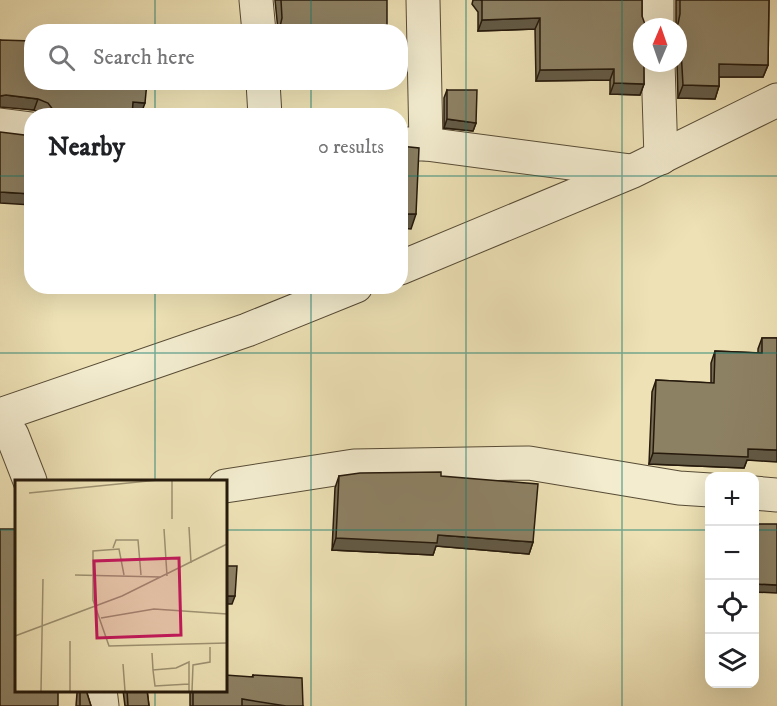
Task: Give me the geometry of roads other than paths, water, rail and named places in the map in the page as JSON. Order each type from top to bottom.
[{"type":"street","points":[[256,0],[258,24]]},
{"type":"street","points":[[423,0],[413,144],[647,165]]},
{"type":"street","points":[[657,0],[657,18]]},
{"type":"street","points":[[647,165],[657,72]]},
{"type":"street","points":[[263,90],[265,108]]},
{"type":"street","points":[[408,265],[647,165],[777,100]]},
{"type":"street","points":[[0,125],[24,128]]},
{"type":"street","points":[[0,415],[247,330],[337,294]]},
{"type":"street","points":[[0,425],[12,435],[30,480]]},
{"type":"street","points":[[226,486],[354,466],[529,463],[679,488],[705,490]]},
{"type":"street","points":[[759,493],[777,495]]},
{"type":"street","points":[[100,691],[102,706]]}]
